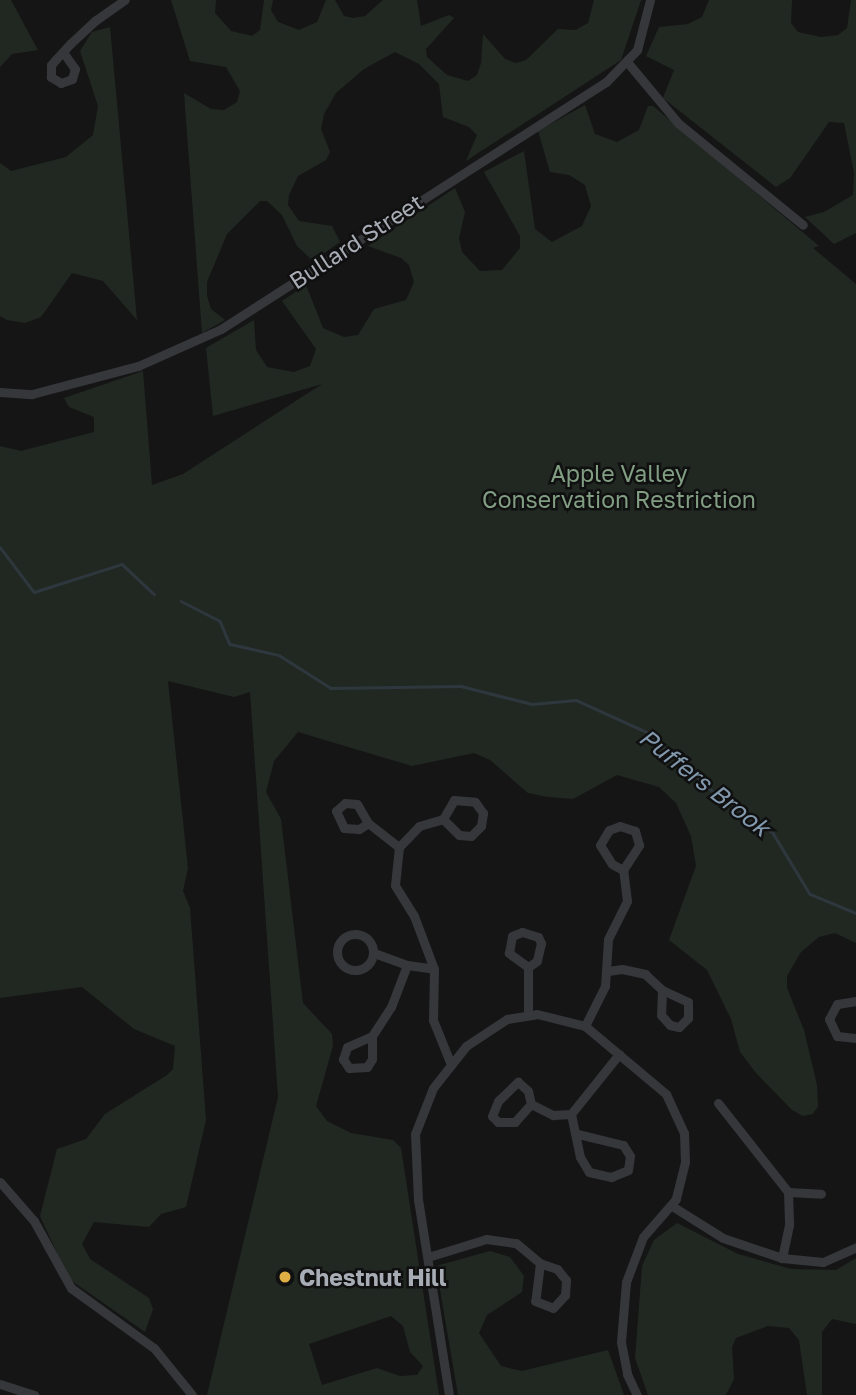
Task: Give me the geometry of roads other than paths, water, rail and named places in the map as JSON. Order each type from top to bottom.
[{"type":"street","points":[[62,52],[125,0]]},
{"type":"street","name":"Bullard Street","points":[[0,392],[47,391],[138,366],[201,339],[606,82],[628,63],[642,36],[650,0]]},
{"type":"street","points":[[628,63],[678,123],[803,225]]},
{"type":"street","points":[[443,819],[458,835],[471,836],[481,826],[483,813],[465,798],[454,800],[443,819],[419,826],[399,847],[395,886],[414,916],[434,969],[433,1020],[450,1062]]},
{"type":"street","points":[[368,823],[399,847]]},
{"type":"street","points":[[585,1026],[608,971],[608,939],[627,901],[623,870],[639,839],[635,831],[620,826],[609,830],[600,845],[612,864],[623,870]]},
{"type":"street","points":[[374,953],[363,969],[352,971],[341,964],[336,955],[338,943],[347,936],[361,934],[374,953],[407,965],[434,969]]},
{"type":"street","points":[[372,1036],[391,1007],[407,965]]},
{"type":"street","points":[[527,1015],[528,967]]},
{"type":"street","points":[[608,971],[622,969],[645,974],[662,990]]},
{"type":"street","points":[[856,1001],[837,1004],[829,1019],[837,1036],[856,1038]]},
{"type":"street","points":[[449,1395],[428,1257],[415,1135],[422,1108],[450,1062],[486,1029],[527,1015],[585,1026],[666,1094],[680,1117],[685,1162],[672,1206],[643,1237],[626,1282],[621,1342],[626,1374],[637,1395]]},
{"type":"street","points":[[531,1104],[515,1122],[498,1122],[492,1116],[492,1109],[514,1082],[526,1087],[531,1104],[553,1115],[571,1114],[619,1054]]},
{"type":"street","points":[[718,1102],[788,1192],[789,1224],[782,1258]]},
{"type":"street","points":[[571,1114],[578,1134],[580,1157],[592,1175],[616,1177],[628,1170],[630,1156],[623,1145],[578,1134]]},
{"type":"street","points":[[0,1182],[34,1221],[71,1288],[154,1349],[192,1395]]},
{"type":"street","points":[[788,1192],[821,1194]]},
{"type":"street","points":[[672,1206],[723,1238],[782,1258],[823,1262],[856,1247]]},
{"type":"street","points":[[428,1257],[496,1239],[522,1246],[540,1263],[557,1269],[566,1280],[565,1295],[553,1308],[539,1304],[534,1297],[540,1263]]},
{"type":"street","points":[[0,1384],[34,1395]]},
{"type":"waterway","points":[[0,547],[34,592],[122,564],[154,594]]},
{"type":"waterway","name":"Puffers Brook","points":[[181,601],[220,621],[230,644],[279,655],[331,688],[461,686],[532,704],[576,700],[647,732],[710,789],[773,833],[810,894],[856,913]]},
{"type":"place","name":"Chestnut Hill","points":[[285,1277]]},
{"type":"park label","name":"Apple Valley Conservation Restriction","points":[[619,486]]}]
